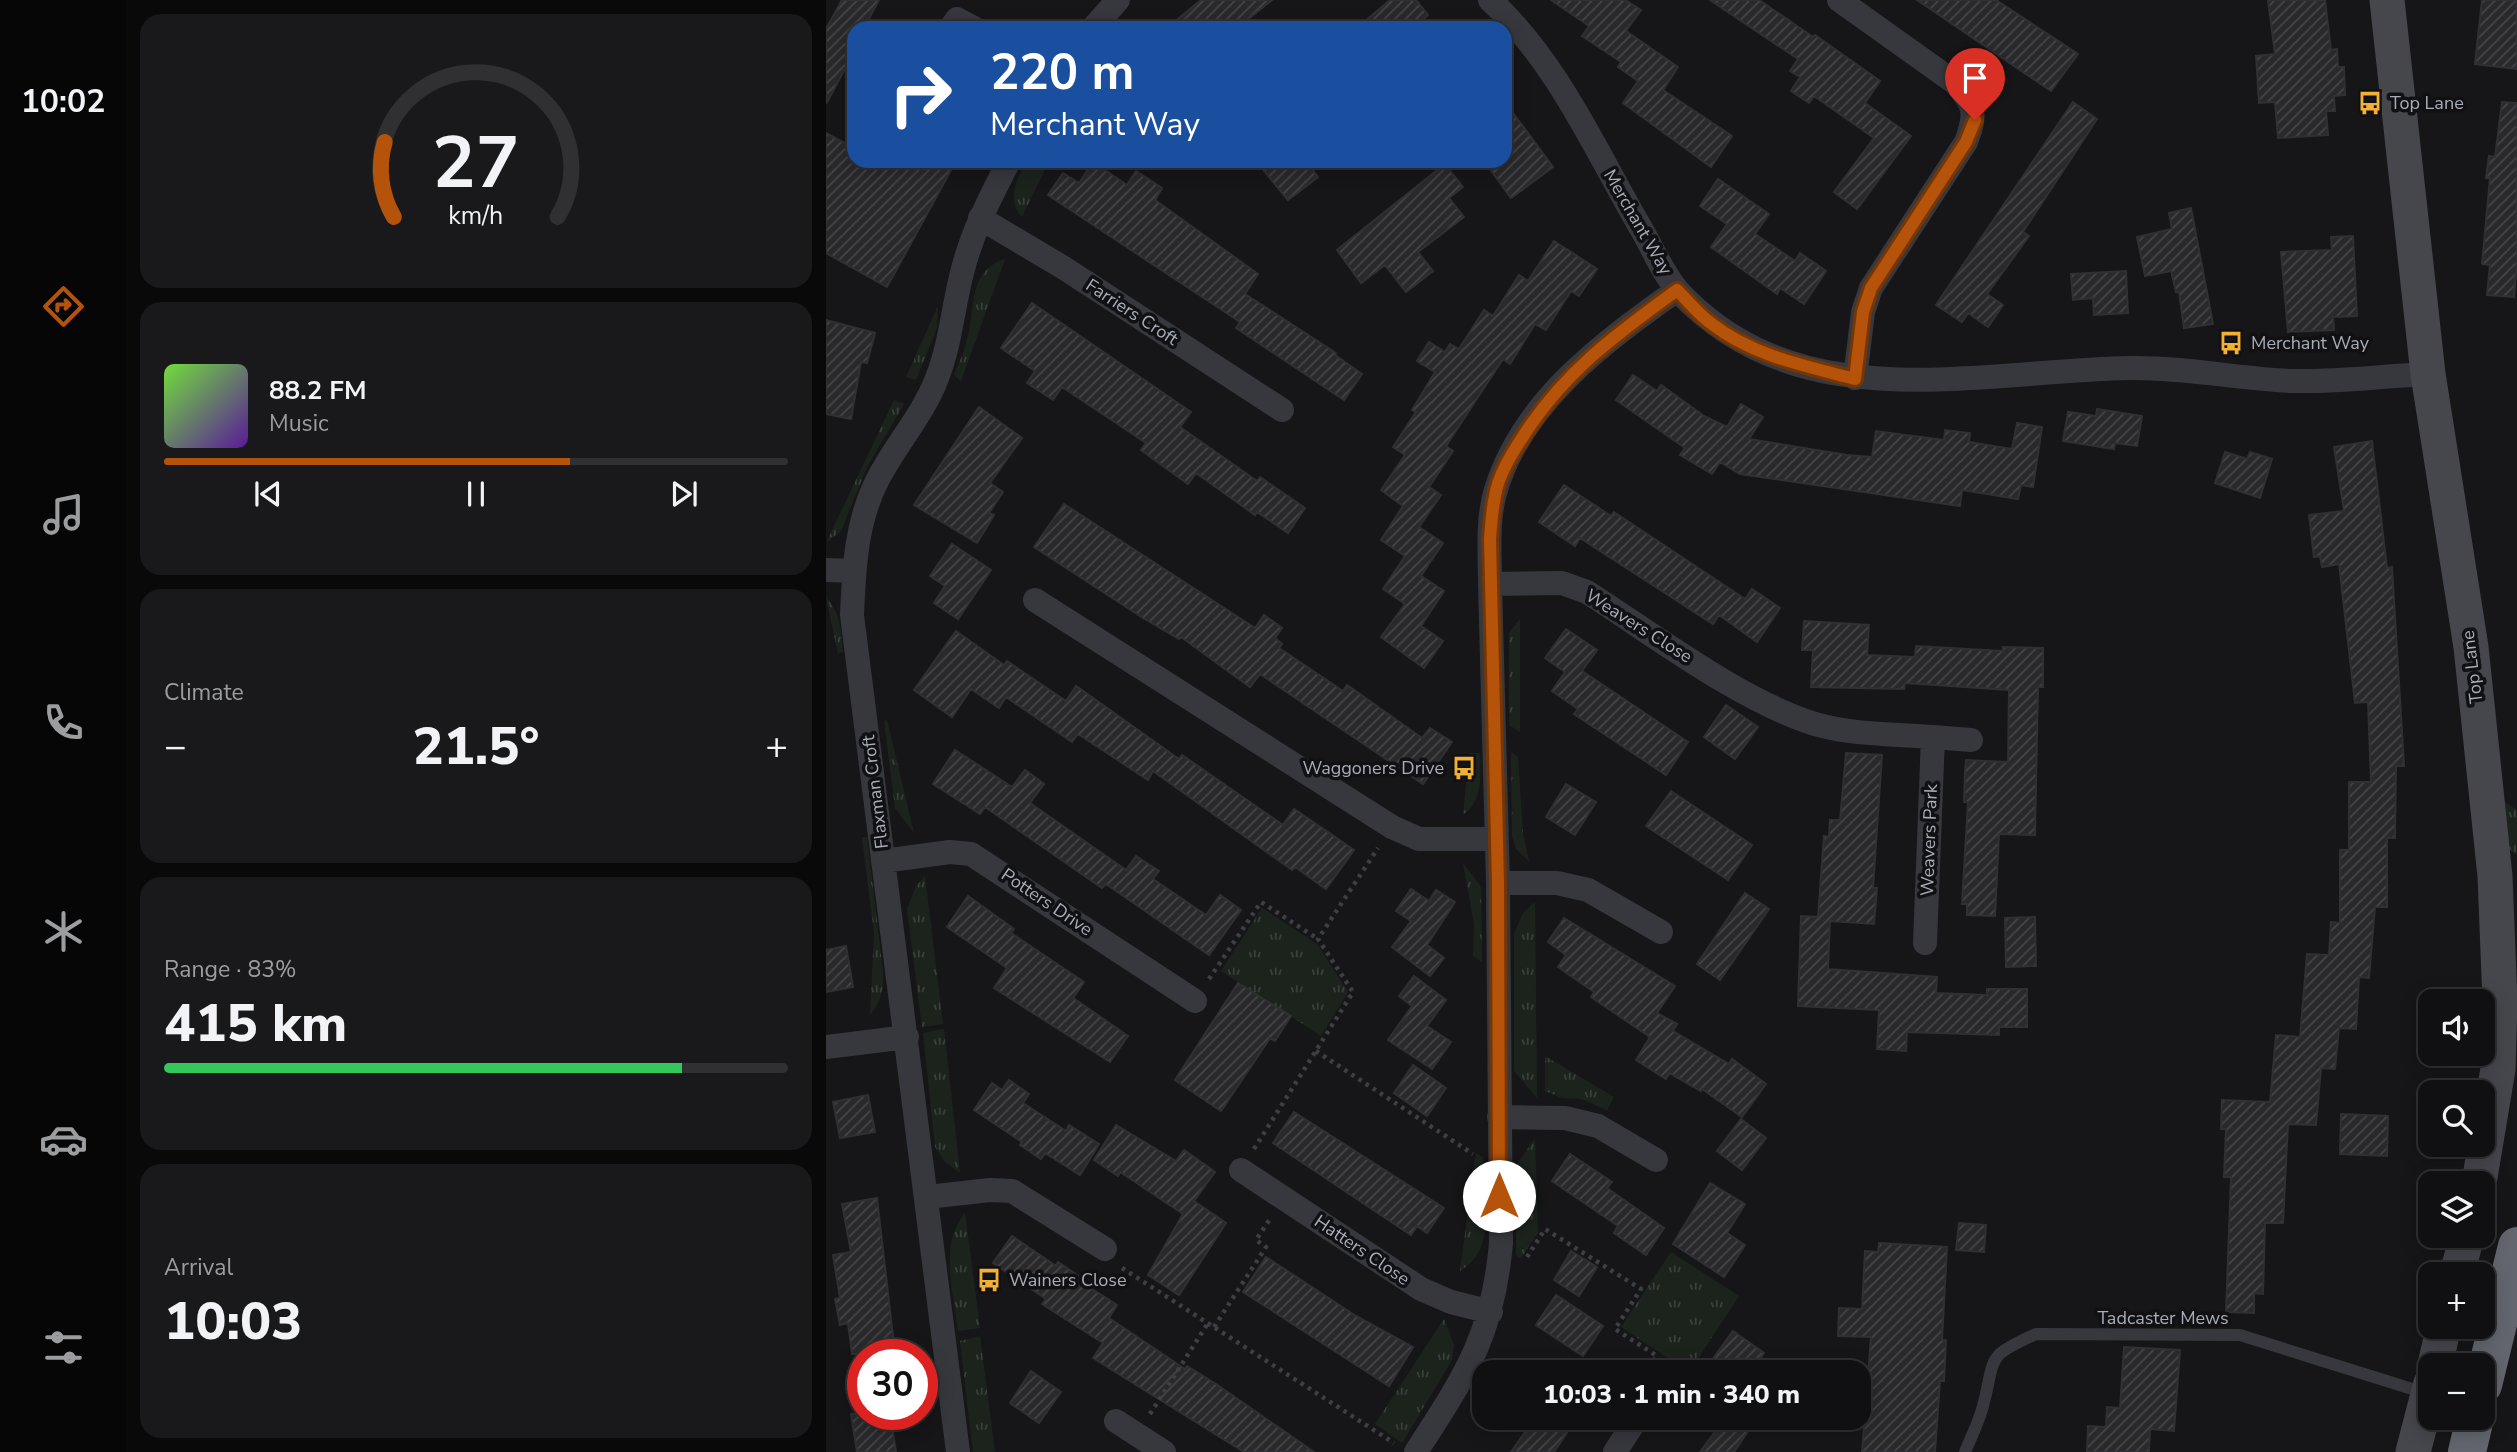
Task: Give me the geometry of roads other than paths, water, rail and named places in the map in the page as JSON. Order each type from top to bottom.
[{"type":"highway","points":[[2491,1353],[2517,1246]]},
{"type":"highway","points":[[2467,1452],[2472,1430]]},
{"type":"street","points":[[1099,21],[1118,0]]},
{"type":"street","name":"Top Lane","points":[[2386,0],[2428,374],[2506,874],[2498,1069],[2481,1171]]},
{"type":"street","points":[[1854,4],[1954,82],[1970,99],[1975,120],[1966,142],[1871,288],[1863,312],[1855,379]]},
{"type":"street","name":"Merchant Way","points":[[1512,29],[1538,54],[1677,290],[1712,324],[1749,347],[1797,365],[1855,379],[1898,382],[2132,368],[2294,381],[2428,374]]},
{"type":"street","name":"Flaxman Croft","points":[[958,1452],[852,615],[853,571],[862,521],[878,480],[926,403],[946,355],[953,310],[979,218],[1005,168]]},
{"type":"street","name":"Farriers Croft","points":[[979,218],[1064,268],[1282,410]]},
{"type":"street","points":[[1406,1448],[1469,1370],[1491,1312],[1499,1266],[1498,883],[1490,584],[1490,539],[1495,494],[1511,455],[1532,423],[1572,373],[1609,339],[1677,290]]},
{"type":"street","points":[[826,570],[853,571]]},
{"type":"street","name":"Weavers Close","points":[[1490,584],[1562,583],[1587,592],[1777,710],[1816,724],[1847,731],[1933,737]]},
{"type":"street","points":[[1035,600],[1392,827],[1419,839],[1496,839]]},
{"type":"street","points":[[1933,737],[1971,740]]},
{"type":"street","name":"Weavers Park","points":[[1925,943],[1933,737]]},
{"type":"street","name":"Potters Drive","points":[[883,861],[950,852],[971,854],[1195,1001]]},
{"type":"street","points":[[1498,883],[1557,883],[1588,890],[1661,932]]},
{"type":"street","points":[[826,1047],[907,1037]]},
{"type":"street","points":[[1499,1117],[1565,1118],[1598,1126],[1656,1160]]},
{"type":"street","name":"Hatters Close","points":[[1241,1170],[1421,1289],[1451,1302],[1491,1312]]},
{"type":"street","points":[[927,1197],[990,1190],[1012,1191],[1105,1249]]},
{"type":"street","points":[[1126,1428],[1164,1452]]},
{"type":"street","points":[[1615,1452],[1629,1430]]},
{"type":"street","points":[[2413,1452],[2418,1430]]},
{"type":"lane","name":"Tadcaster Mews","points":[[1965,1452],[1983,1407],[1989,1367],[2006,1348],[2036,1334],[2240,1335],[2418,1377]]},
{"type":"place","name":"Top Lane","points":[[2370,103]]},
{"type":"place","name":"Merchant Way","points":[[2231,343]]},
{"type":"place","name":"Waggoners Drive","points":[[1464,768]]},
{"type":"place","name":"Wainers Close","points":[[989,1280]]}]
